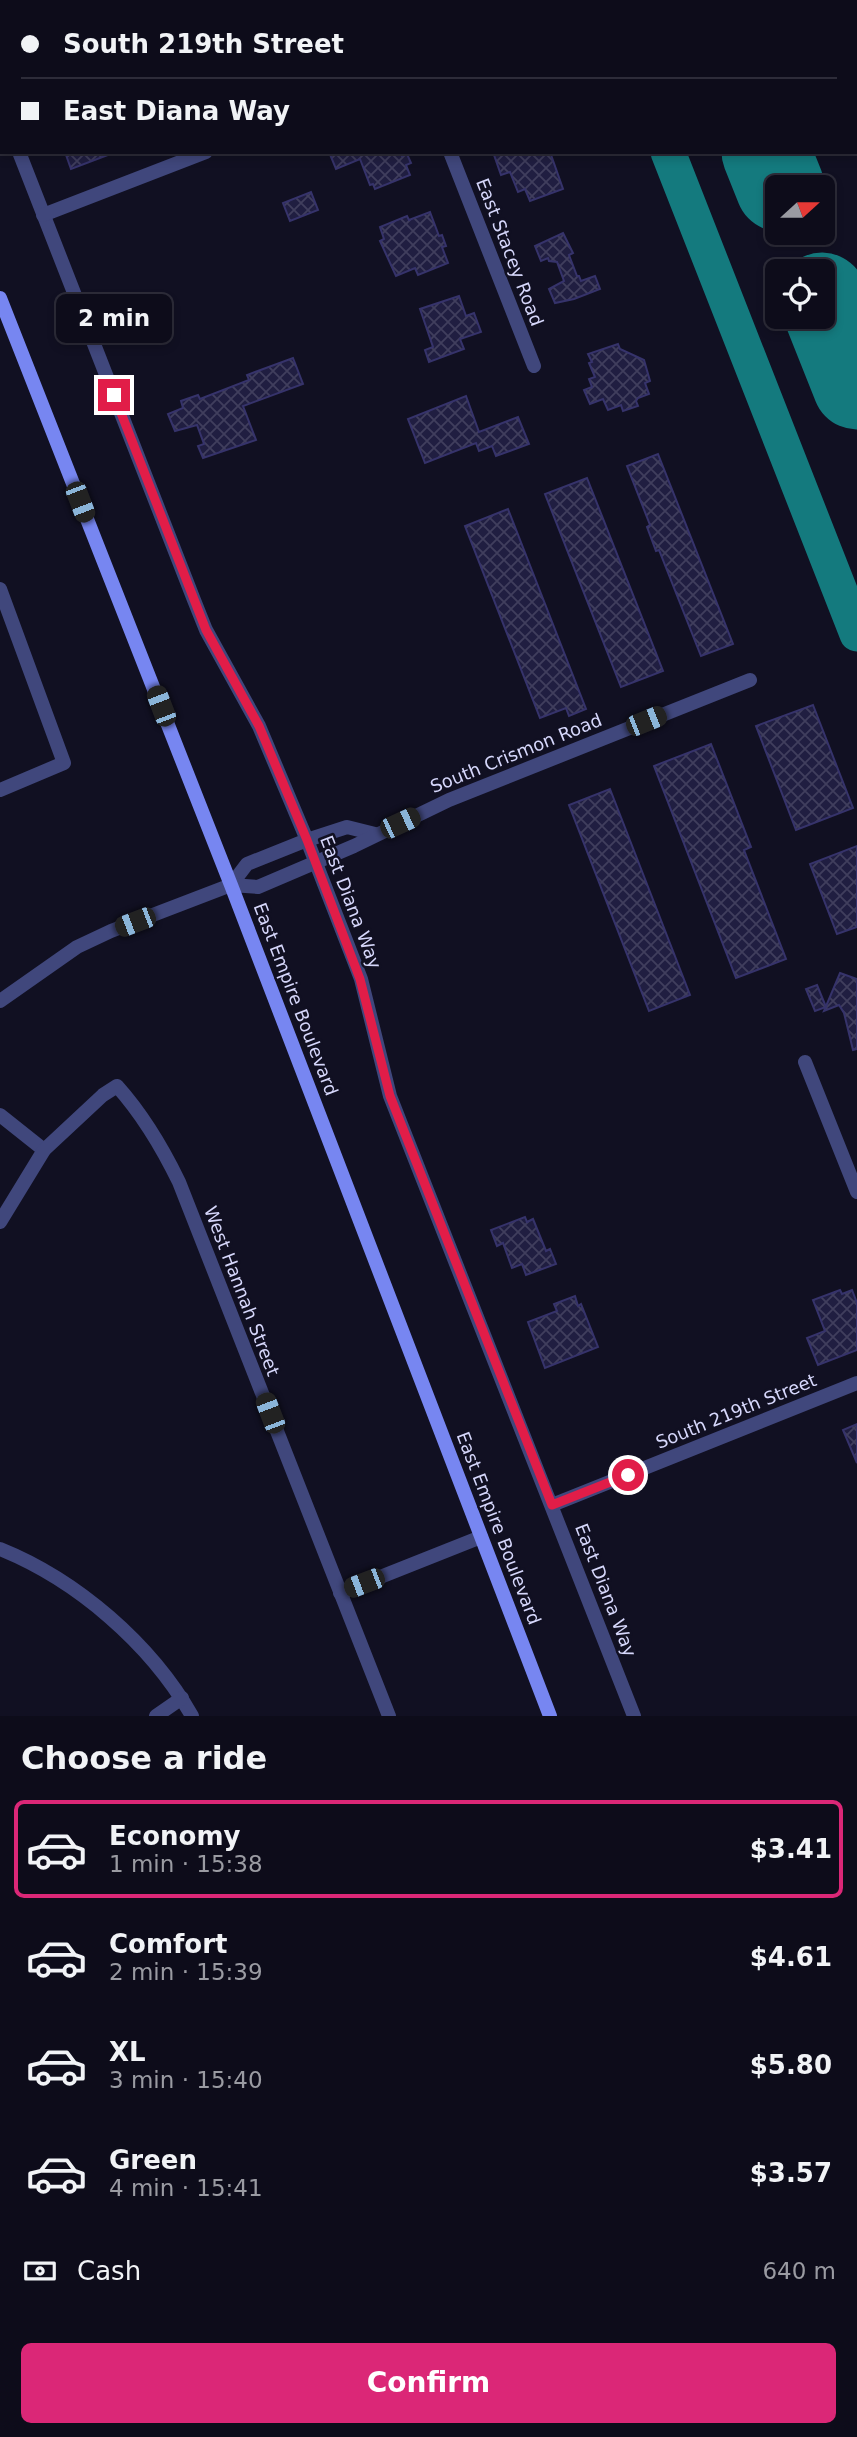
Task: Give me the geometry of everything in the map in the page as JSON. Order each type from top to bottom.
[{"type":"street","name":"East Diana Way","points":[[20,154],[206,630],[259,726],[307,840],[360,979],[390,1096],[634,1716]]},
{"type":"street","points":[[43,215],[201,154]]},
{"type":"street","name":"East Stacey Road","points":[[451,154],[534,366]]},
{"type":"street","name":"East Empire Boulevard","points":[[0,298],[231,885],[550,1716]]},
{"type":"street","points":[[0,589],[64,763],[0,790]]},
{"type":"street","name":"South Crismon Road","points":[[231,885],[258,887],[354,846],[449,800],[750,680]]},
{"type":"street","points":[[0,1001],[77,947],[111,931],[231,885],[247,864],[347,827],[375,834]]},
{"type":"street","points":[[806,1062],[857,1192]]},
{"type":"street","name":"West Hannah Street","points":[[44,1150],[103,1095],[117,1086],[131,1101],[163,1149],[179,1182],[389,1716]]},
{"type":"street","points":[[0,1115],[44,1150],[0,1222]]},
{"type":"street","name":"South 219th Street","points":[[552,1505],[857,1384]]},
{"type":"street","points":[[340,1593],[481,1537]]},
{"type":"street","points":[[0,1549],[40,1568],[94,1605],[138,1643],[182,1698],[192,1716]]},
{"type":"street","points":[[156,1716],[182,1698]]},
{"type":"building","points":[[66,154],[110,154],[71,169]]},
{"type":"building","points":[[330,154],[407,154],[411,163],[406,165],[410,175],[375,189],[373,184],[370,185],[360,159],[336,169]]},
{"type":"building","points":[[494,154],[551,154],[563,189],[530,201],[525,189],[518,192],[510,172],[501,175]]},
{"type":"building","points":[[311,192],[318,210],[290,221],[283,203]]},
{"type":"building","points":[[430,212],[446,246],[442,247],[448,263],[418,275],[415,268],[396,276],[380,241],[384,239],[380,227],[407,216],[409,220]]},
{"type":"building","points":[[563,233],[573,253],[569,255],[577,276],[581,281],[595,276],[600,289],[555,303],[549,289],[564,281],[557,262],[549,261],[548,258],[541,261],[535,246]]},
{"type":"building","points":[[459,296],[466,316],[474,313],[481,332],[460,339],[464,349],[429,362],[425,350],[433,347],[420,309]]},
{"type":"building","points":[[618,344],[620,349],[644,360],[650,381],[645,383],[649,394],[638,398],[638,406],[623,411],[621,405],[608,410],[603,399],[590,404],[584,390],[592,387],[589,379],[595,377],[588,354]]},
{"type":"building","points":[[293,358],[303,384],[243,406],[256,440],[203,458],[198,446],[204,444],[197,425],[175,431],[168,414],[183,408],[181,401],[198,395],[200,399],[249,380],[247,375]]},
{"type":"building","points":[[466,396],[479,432],[518,417],[529,444],[496,456],[492,446],[479,451],[476,443],[425,463],[408,419]]},
{"type":"building","points":[[658,454],[733,644],[701,656],[659,550],[656,551],[647,527],[650,525],[627,466]]},
{"type":"building","points":[[587,478],[663,671],[621,687],[545,494]]},
{"type":"building","points":[[508,509],[586,709],[569,716],[566,708],[540,718],[465,526]]},
{"type":"building","points":[[813,705],[853,808],[796,830],[756,726]]},
{"type":"building","points":[[711,744],[751,847],[744,850],[786,959],[736,978],[654,766]]},
{"type":"building","points":[[610,789],[690,995],[649,1011],[569,805]]},
{"type":"building","points":[[857,846],[857,927],[837,934],[810,864]]},
{"type":"building","points":[[840,973],[857,979],[857,1049],[853,1050],[844,1013],[839,1005],[824,1011]]},
{"type":"building","points":[[817,985],[826,1007],[815,1011],[806,989]]},
{"type":"building","points":[[525,1217],[527,1222],[533,1219],[546,1251],[550,1249],[556,1264],[526,1275],[522,1264],[512,1268],[503,1243],[497,1246],[491,1230]]},
{"type":"building","points":[[840,1290],[842,1294],[852,1290],[857,1303],[857,1350],[818,1365],[807,1338],[825,1331],[813,1300]]},
{"type":"building","points":[[575,1296],[578,1306],[581,1304],[598,1347],[545,1368],[528,1322],[557,1311],[554,1304]]},
{"type":"building","points":[[857,1424],[857,1463],[843,1430]]},
{"type":"taxiway","points":[[669,154],[857,634]]},
{"type":"runway","points":[[767,154],[775,175]]},
{"type":"runway","points":[[835,329],[857,385]]},
{"type":"route","points":[[114,395],[206,630],[259,726],[307,840],[360,979],[390,1096],[552,1505],[628,1475]]}]
